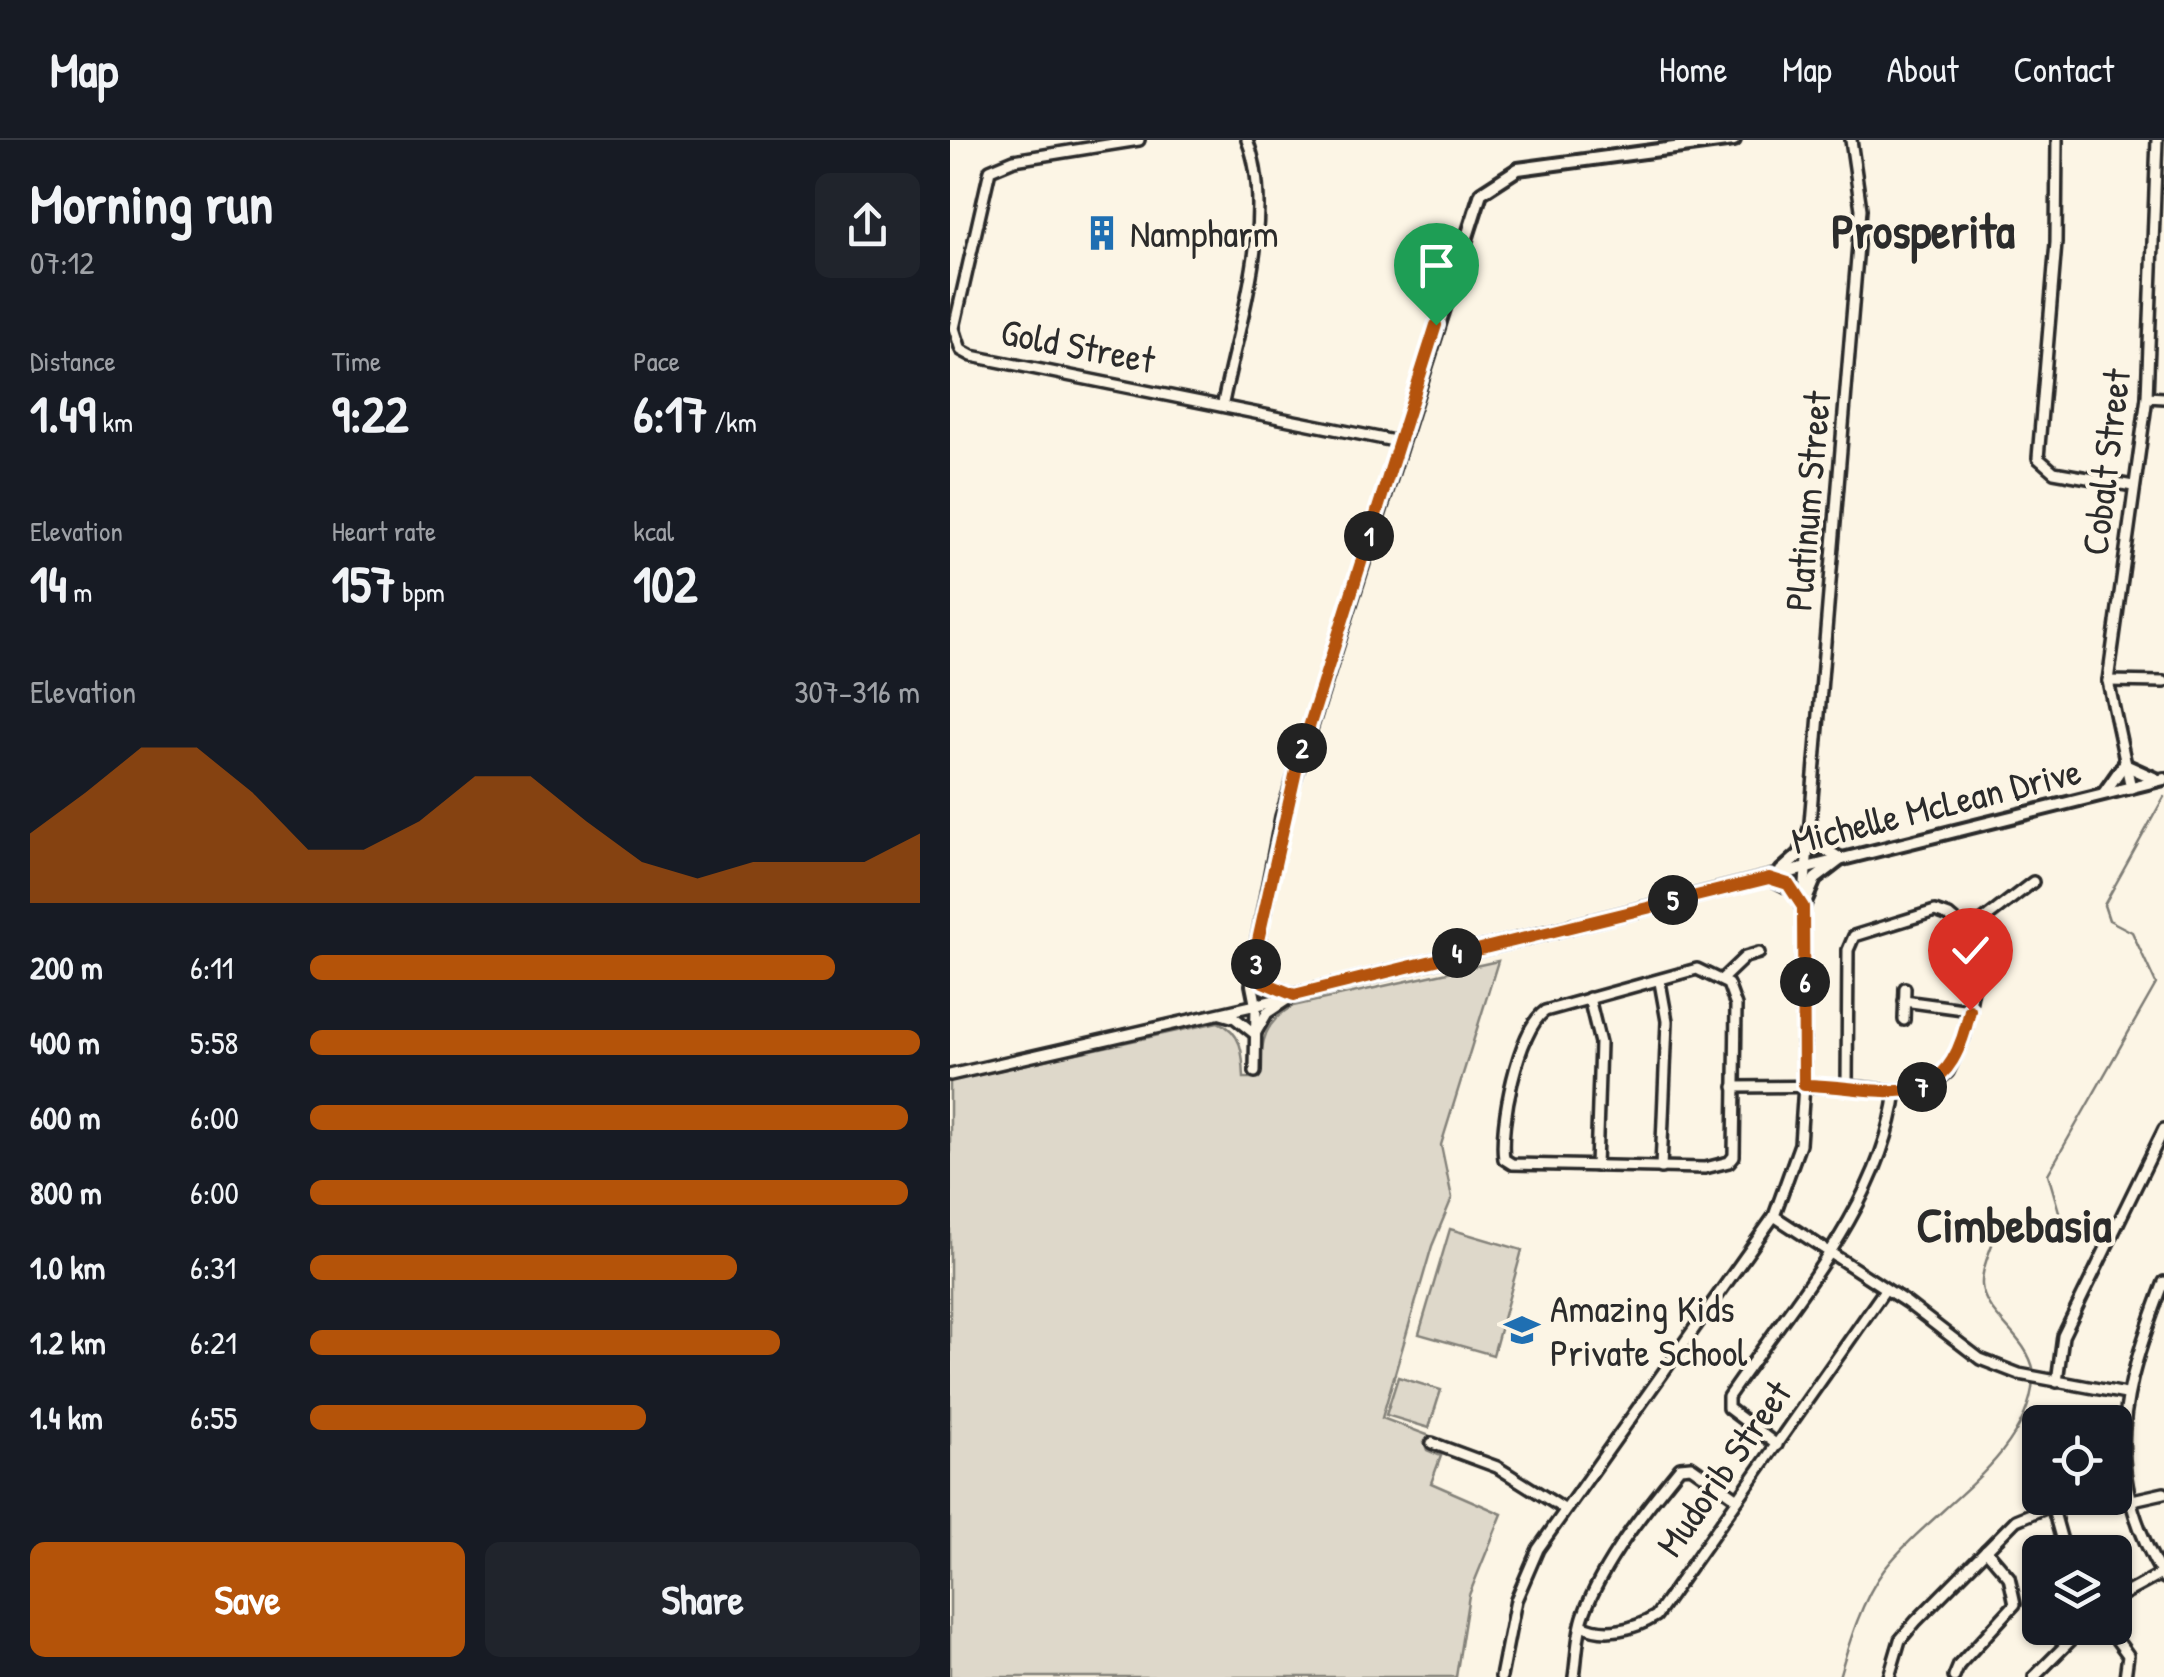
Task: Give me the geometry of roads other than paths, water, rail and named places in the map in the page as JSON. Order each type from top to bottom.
[{"type":"street","name":"Gold Street","points":[[1139,140],[1014,160],[990,170],[954,339],[972,356],[1223,403],[1399,442]]},
{"type":"street","points":[[1223,403],[1259,213],[1256,176],[1247,140]]},
{"type":"street","points":[[1255,1072],[1256,1005],[1252,985],[1282,817],[1481,194],[1518,170],[1734,140]]},
{"type":"street","name":"Platinum Street","points":[[1501,1677],[1516,1600],[1538,1549],[1774,1216],[1800,1144],[1804,1085],[1803,907],[1862,209],[1851,140]]},
{"type":"street","points":[[2057,140],[2056,258],[2038,458],[2054,472],[2133,486]]},
{"type":"street","name":"Cobalt Street","points":[[2130,788],[2108,681],[2147,397],[2157,140]]},
{"type":"street","points":[[2147,397],[2164,398]]},
{"type":"street","points":[[2108,681],[2164,682]]},
{"type":"street","points":[[2104,794],[2125,764],[2162,780]]},
{"type":"street","name":"Michelle McLean Drive","points":[[1256,1005],[2162,780]]},
{"type":"street","points":[[1803,907],[1816,879],[1840,860],[1819,846],[1811,828]]},
{"type":"street","points":[[1769,878],[1800,854],[1811,828]]},
{"type":"street","points":[[1769,878],[1788,884],[1803,907]]},
{"type":"street","points":[[1968,932],[2033,882]]},
{"type":"street","points":[[1734,1087],[1847,1086],[1896,1091],[1932,1085],[1948,1072],[1960,1049],[1978,964],[1968,932],[1948,916],[1934,911],[1854,936],[1848,950],[1847,1086]]},
{"type":"street","points":[[1722,979],[1745,957],[1759,953]]},
{"type":"street","points":[[1256,962],[1263,982],[1294,995]]},
{"type":"street","points":[[1697,970],[1722,979],[1736,1006],[1734,1156],[1730,1162],[1705,1168],[1512,1164],[1502,1152],[1513,1083],[1530,1026],[1545,1010],[1660,982],[1697,970]]},
{"type":"street","points":[[1660,982],[1667,1021],[1661,1168]]},
{"type":"street","points":[[1904,1020],[1905,988]]},
{"type":"street","points":[[1255,1034],[1268,1014],[1294,995]]},
{"type":"street","points":[[1589,998],[1600,1043],[1596,1166]]},
{"type":"street","points":[[1904,1002],[1970,1010]]},
{"type":"street","points":[[950,1074],[1256,1005]]},
{"type":"street","points":[[1217,1013],[1236,1018],[1255,1034]]},
{"type":"street","points":[[1777,1445],[1728,1408],[1728,1397],[1831,1253],[1892,1125],[1896,1091]]},
{"type":"street","points":[[2057,1382],[2063,1336],[2164,1129]]},
{"type":"street","points":[[1774,1216],[1980,1358],[2057,1382],[2126,1394]]},
{"type":"street","points":[[2125,1405],[2164,1282]]},
{"type":"street","name":"Mudorib Street","points":[[1582,1626],[1608,1631],[1641,1625],[1656,1616],[1884,1290]]},
{"type":"street","points":[[1432,1442],[1509,1474],[1564,1510]]},
{"type":"street","points":[[1574,1677],[1582,1626],[1612,1561],[1680,1467],[1691,1466],[1738,1498]]},
{"type":"street","points":[[2132,1500],[2164,1493]]},
{"type":"street","points":[[2132,1510],[2163,1576],[2132,1592]]},
{"type":"street","points":[[1889,1677],[1902,1636],[2016,1520],[2025,1515]]},
{"type":"street","points":[[1954,1677],[1959,1665],[2015,1604],[2009,1577],[1986,1550]]},
{"type":"street","points":[[2034,1677],[2066,1645]]},
{"type":"street","points":[[2120,1645],[2130,1659],[2125,1677]]},
{"type":"waterway","points":[[2034,1372],[2023,1347],[1990,1306],[1982,1285],[1983,1272],[1997,1231],[2039,1227],[2060,1215],[2048,1174],[2156,984],[2132,932],[2109,920],[2104,905],[2164,797]]},
{"type":"waterway","points":[[1839,1677],[1857,1622],[1876,1582],[1903,1548],[1995,1460],[2027,1409],[2033,1380]]},
{"type":"place","name":"Nampharm","points":[[1102,233]]},
{"type":"place","name":"Amazing Kids Private School","points":[[1522,1330]]},
{"type":"district","name":"Prosperita","points":[[1923,230]]},
{"type":"district","name":"Cimbebasia","points":[[2014,1224]]}]
